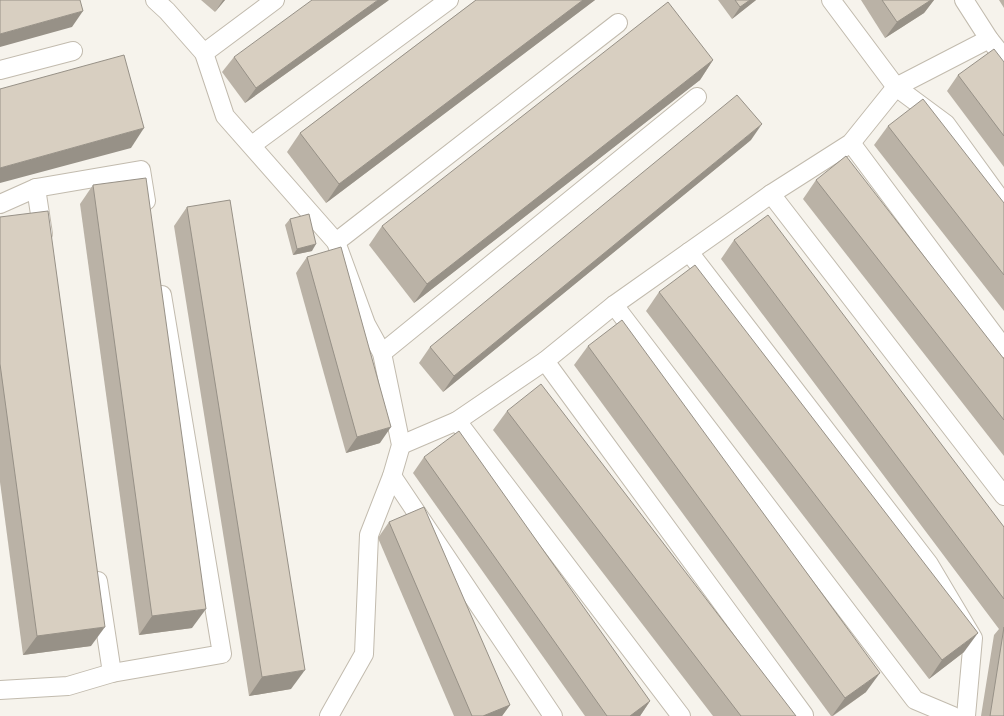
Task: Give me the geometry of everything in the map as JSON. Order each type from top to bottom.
[{"type":"lane","points":[[155,0],[204,53],[225,116],[336,242],[366,324],[382,353],[401,445],[392,476],[369,535],[364,654],[329,716]]},
{"type":"lane","points":[[204,53],[275,0]]},
{"type":"lane","points":[[252,146],[449,0]]},
{"type":"lane","points":[[832,0],[896,87],[946,124],[1004,204]]},
{"type":"lane","points":[[964,0],[989,39],[1004,58]]},
{"type":"lane","points":[[336,242],[618,23]]},
{"type":"lane","points":[[401,445],[457,421],[545,361],[614,305],[770,194],[851,142],[896,87],[989,39]]},
{"type":"lane","points":[[0,70],[73,51]]},
{"type":"lane","points":[[382,353],[697,97]]},
{"type":"lane","points":[[851,142],[1004,348]]},
{"type":"lane","points":[[0,204],[36,188],[141,170],[149,218]]},
{"type":"lane","points":[[36,188],[45,246]]},
{"type":"lane","points":[[770,194],[1004,496]]},
{"type":"lane","points":[[689,252],[934,572],[973,638],[966,716]]},
{"type":"lane","points":[[0,690],[68,686],[112,673],[222,654],[159,276]]},
{"type":"lane","points":[[614,305],[915,700],[953,716]]},
{"type":"lane","points":[[545,361],[804,715]]},
{"type":"lane","points":[[457,421],[681,716]]},
{"type":"lane","points":[[392,476],[553,716]]},
{"type":"lane","points":[[96,566],[112,673]]},
{"type":"building","points":[[0,0],[80,0],[83,11],[0,34]]},
{"type":"building","points":[[312,0],[378,0],[256,88],[234,57]]},
{"type":"building","points":[[476,0],[583,0],[339,184],[300,133]]},
{"type":"building","points":[[735,0],[750,0],[740,7]]},
{"type":"building","points":[[882,0],[931,0],[897,22]]},
{"type":"building","points":[[668,2],[713,60],[427,284],[382,226]]},
{"type":"building","points":[[994,49],[1004,62],[1004,136],[958,75]]},
{"type":"building","points":[[124,55],[144,128],[0,168],[0,89]]},
{"type":"building","points":[[737,95],[762,124],[454,376],[430,347]]},
{"type":"building","points":[[923,99],[1004,203],[1004,275],[888,126]]},
{"type":"building","points":[[846,156],[1004,359],[1004,420],[816,180]]},
{"type":"building","points":[[146,178],[206,609],[152,616],[93,185]]},
{"type":"building","points":[[230,200],[305,670],[262,677],[187,207]]},
{"type":"building","points":[[48,211],[105,627],[37,636],[0,364],[0,217]]},
{"type":"building","points":[[309,214],[316,244],[297,249],[290,219]]},
{"type":"building","points":[[768,215],[1004,527],[1004,599],[734,240]]},
{"type":"building","points":[[341,247],[391,427],[357,437],[307,257]]},
{"type":"building","points":[[695,265],[978,633],[942,660],[659,292]]},
{"type":"building","points":[[622,320],[880,673],[845,698],[588,346]]},
{"type":"building","points":[[541,384],[796,716],[741,716],[507,411]]},
{"type":"building","points":[[459,431],[650,701],[630,716],[607,716],[424,457]]},
{"type":"building","points":[[424,507],[510,705],[483,716],[472,716],[389,522]]},
{"type":"building","points":[[1004,627],[1004,716],[990,716]]}]
